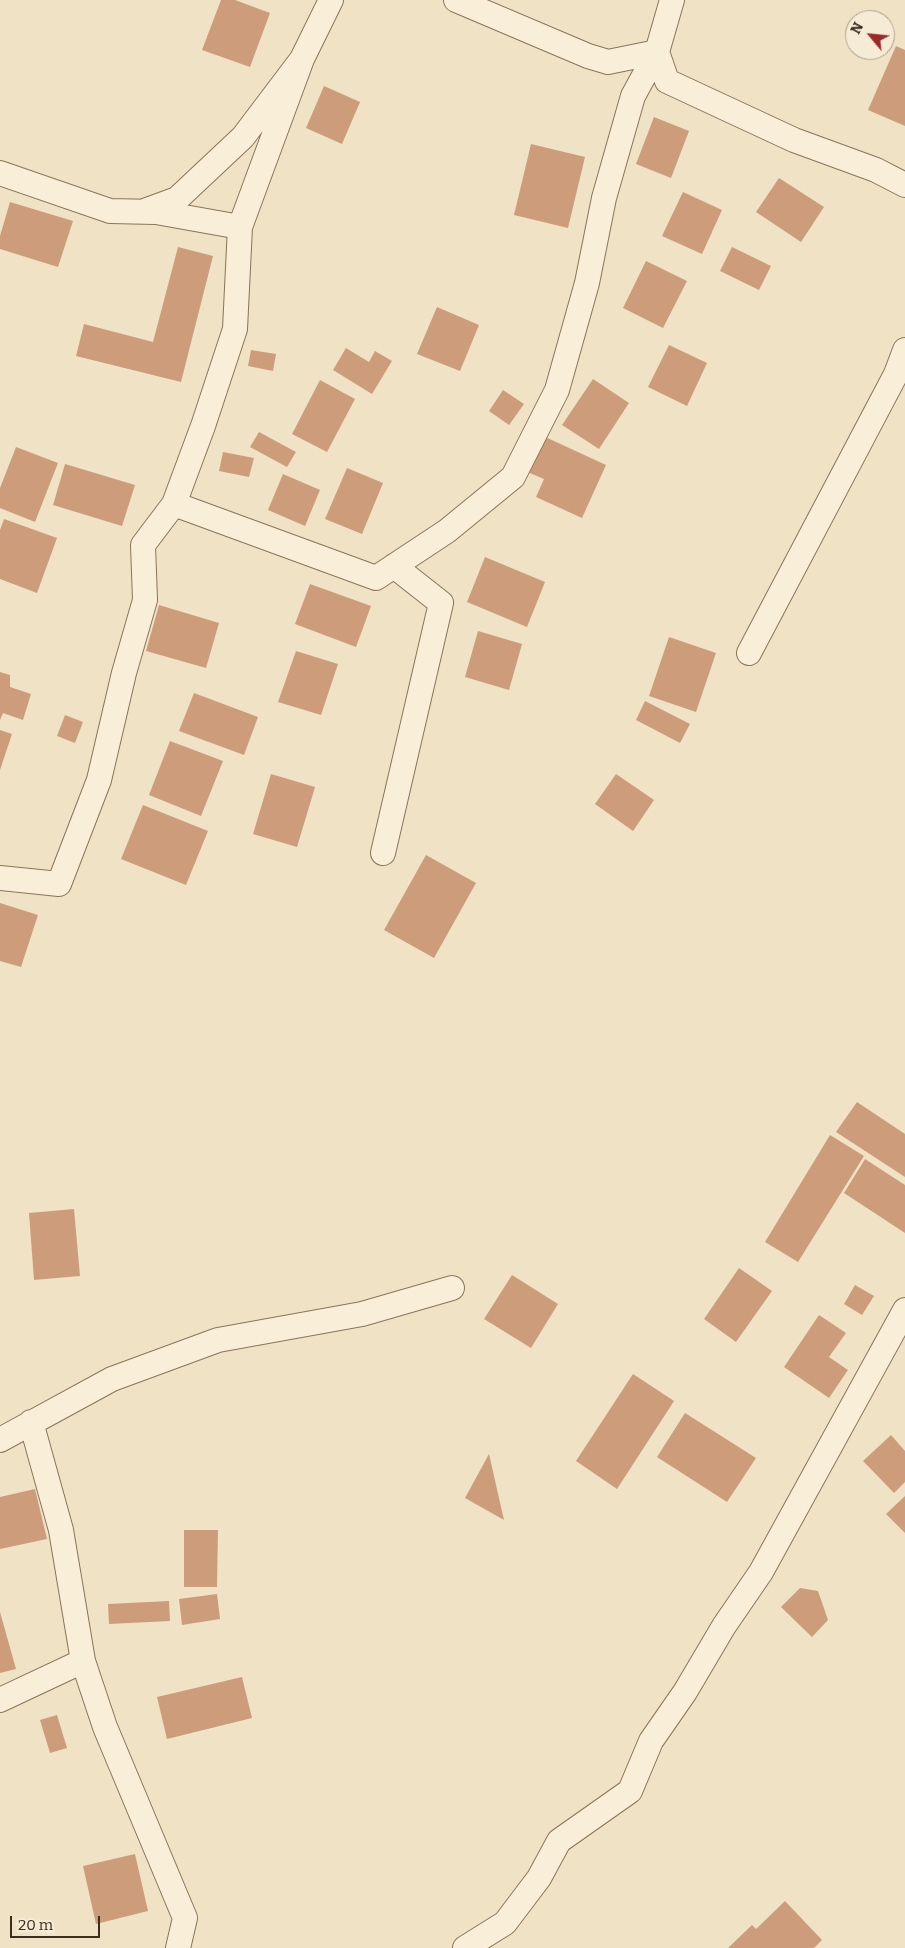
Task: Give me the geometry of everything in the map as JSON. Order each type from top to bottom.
[{"type":"street","points":[[0,878],[60,884],[99,780],[124,673],[145,600],[143,545],[174,504],[203,426],[235,329],[240,227],[302,59],[331,0]]},
{"type":"street","points":[[456,0],[588,56],[608,62],[657,52]]},
{"type":"street","points":[[174,504],[376,578],[447,531],[513,477],[557,390],[587,283],[604,198],[634,96],[657,52],[672,0]]},
{"type":"street","points":[[657,52],[667,81],[794,140],[876,170],[905,185]]},
{"type":"street","points":[[140,212],[177,199],[243,137],[302,59]]},
{"type":"street","points":[[0,173],[110,212],[156,212],[240,227]]},
{"type":"street","points":[[749,653],[896,374],[905,350]]},
{"type":"street","points":[[383,853],[441,603],[394,566]]},
{"type":"street","points":[[0,1440],[112,1379],[218,1340],[362,1314],[452,1288]]},
{"type":"street","points":[[466,1948],[504,1923],[539,1878],[559,1841],[630,1791],[651,1741],[685,1692],[724,1626],[761,1572],[905,1310]]},
{"type":"street","points":[[31,1422],[61,1530],[83,1661],[105,1727],[185,1918],[178,1948]]},
{"type":"street","points":[[0,1700],[83,1661]]},
{"type":"building","points":[[221,0],[235,0],[270,13],[250,67],[202,50]]},
{"type":"building","points":[[896,46],[905,50],[905,126],[868,110],[890,60],[895,60]]},
{"type":"building","points":[[324,86],[360,102],[342,144],[306,128]]},
{"type":"building","points":[[654,117],[689,131],[671,178],[636,164]]},
{"type":"building","points":[[531,144],[585,157],[568,228],[514,215]]},
{"type":"building","points":[[779,178],[824,207],[801,242],[756,212]]},
{"type":"building","points":[[683,192],[722,210],[702,254],[662,236]]},
{"type":"building","points":[[10,202],[73,221],[58,267],[0,249],[0,236]]},
{"type":"building","points":[[178,247],[213,256],[181,382],[76,356],[84,324],[153,342]]},
{"type":"building","points":[[732,247],[771,266],[759,290],[720,271]]},
{"type":"building","points":[[646,261],[687,281],[663,328],[623,308]]},
{"type":"building","points":[[437,307],[479,325],[460,371],[417,354]]},
{"type":"building","points":[[669,345],[707,363],[687,406],[648,387]]},
{"type":"building","points":[[346,348],[369,362],[375,351],[392,361],[372,394],[333,370]]},
{"type":"building","points":[[251,350],[276,354],[273,371],[248,366]]},
{"type":"building","points":[[593,379],[629,403],[599,449],[562,425]]},
{"type":"building","points":[[320,380],[355,399],[327,452],[292,434]]},
{"type":"building","points":[[503,390],[524,404],[509,425],[489,411]]},
{"type":"building","points":[[259,432],[296,452],[287,467],[250,447]]},
{"type":"building","points":[[541,435],[606,465],[582,518],[536,497],[544,479],[525,471]]},
{"type":"building","points":[[16,447],[58,463],[35,522],[0,508],[0,488]]},
{"type":"building","points":[[223,452],[254,458],[249,477],[219,471]]},
{"type":"building","points":[[65,464],[135,485],[122,526],[53,505]]},
{"type":"building","points":[[347,468],[383,483],[362,534],[325,519]]},
{"type":"building","points":[[283,474],[320,490],[305,526],[268,510]]},
{"type":"building","points":[[4,519],[57,538],[37,593],[0,579],[0,530]]},
{"type":"building","points":[[485,557],[545,582],[527,627],[467,602]]},
{"type":"building","points":[[310,584],[371,606],[356,647],[295,624]]},
{"type":"building","points":[[159,605],[219,623],[206,668],[146,651]]},
{"type":"building","points":[[478,631],[522,644],[509,690],[465,677]]},
{"type":"building","points":[[669,637],[716,653],[696,712],[649,696]]},
{"type":"building","points":[[296,651],[338,664],[321,715],[278,702]]},
{"type":"building","points":[[0,672],[10,675],[10,687],[31,694],[23,720],[3,713],[0,720]]},
{"type":"building","points":[[194,693],[258,717],[244,755],[179,731]]},
{"type":"building","points":[[645,701],[690,724],[680,743],[636,720]]},
{"type":"building","points":[[65,715],[83,722],[75,743],[57,736]]},
{"type":"building","points":[[0,730],[12,734],[0,770]]},
{"type":"building","points":[[170,741],[223,761],[201,816],[149,795]]},
{"type":"building","points":[[271,774],[315,787],[297,847],[253,834]]},
{"type":"building","points":[[616,774],[654,800],[633,831],[595,804]]},
{"type":"building","points":[[143,805],[208,831],[186,885],[121,859]]},
{"type":"building","points":[[426,855],[476,883],[434,958],[384,930]]},
{"type":"building","points":[[0,903],[38,915],[21,967],[0,961]]},
{"type":"building","points":[[857,1102],[905,1134],[905,1177],[836,1132]]},
{"type":"building","points":[[830,1135],[864,1156],[798,1262],[765,1242]]},
{"type":"building","points":[[865,1159],[905,1185],[905,1233],[844,1193]]},
{"type":"building","points":[[74,1209],[80,1276],[34,1280],[29,1213]]},
{"type":"building","points":[[739,1268],[772,1291],[736,1342],[704,1319]]},
{"type":"building","points":[[512,1275],[558,1304],[531,1348],[484,1319]]},
{"type":"building","points":[[855,1285],[874,1296],[862,1315],[844,1304]]},
{"type":"building","points":[[819,1315],[846,1333],[829,1357],[848,1370],[829,1398],[784,1367]]},
{"type":"building","points":[[633,1374],[674,1401],[617,1489],[576,1461]]},
{"type":"building","points":[[685,1413],[756,1458],[727,1502],[657,1457]]},
{"type":"building","points":[[891,1435],[905,1451],[905,1482],[894,1493],[863,1461]]},
{"type":"building","points":[[489,1454],[504,1520],[465,1498]]},
{"type":"building","points":[[35,1489],[47,1539],[0,1549],[0,1497]]},
{"type":"building","points":[[905,1496],[905,1533],[886,1514]]},
{"type":"building","points":[[184,1530],[218,1530],[217,1587],[184,1587]]},
{"type":"building","points":[[800,1588],[818,1591],[828,1620],[812,1637],[781,1607]]},
{"type":"building","points":[[217,1594],[220,1619],[182,1625],[179,1599]]},
{"type":"building","points":[[169,1601],[170,1621],[109,1624],[108,1604]]},
{"type":"building","points":[[0,1612],[16,1669],[0,1673]]},
{"type":"building","points":[[242,1677],[252,1718],[167,1739],[157,1697]]},
{"type":"building","points":[[57,1715],[67,1748],[50,1753],[40,1720]]},
{"type":"building","points":[[135,1854],[148,1911],[96,1924],[83,1866]]},
{"type":"building","points":[[785,1901],[822,1940],[814,1948],[728,1948],[752,1925],[756,1929]]}]
